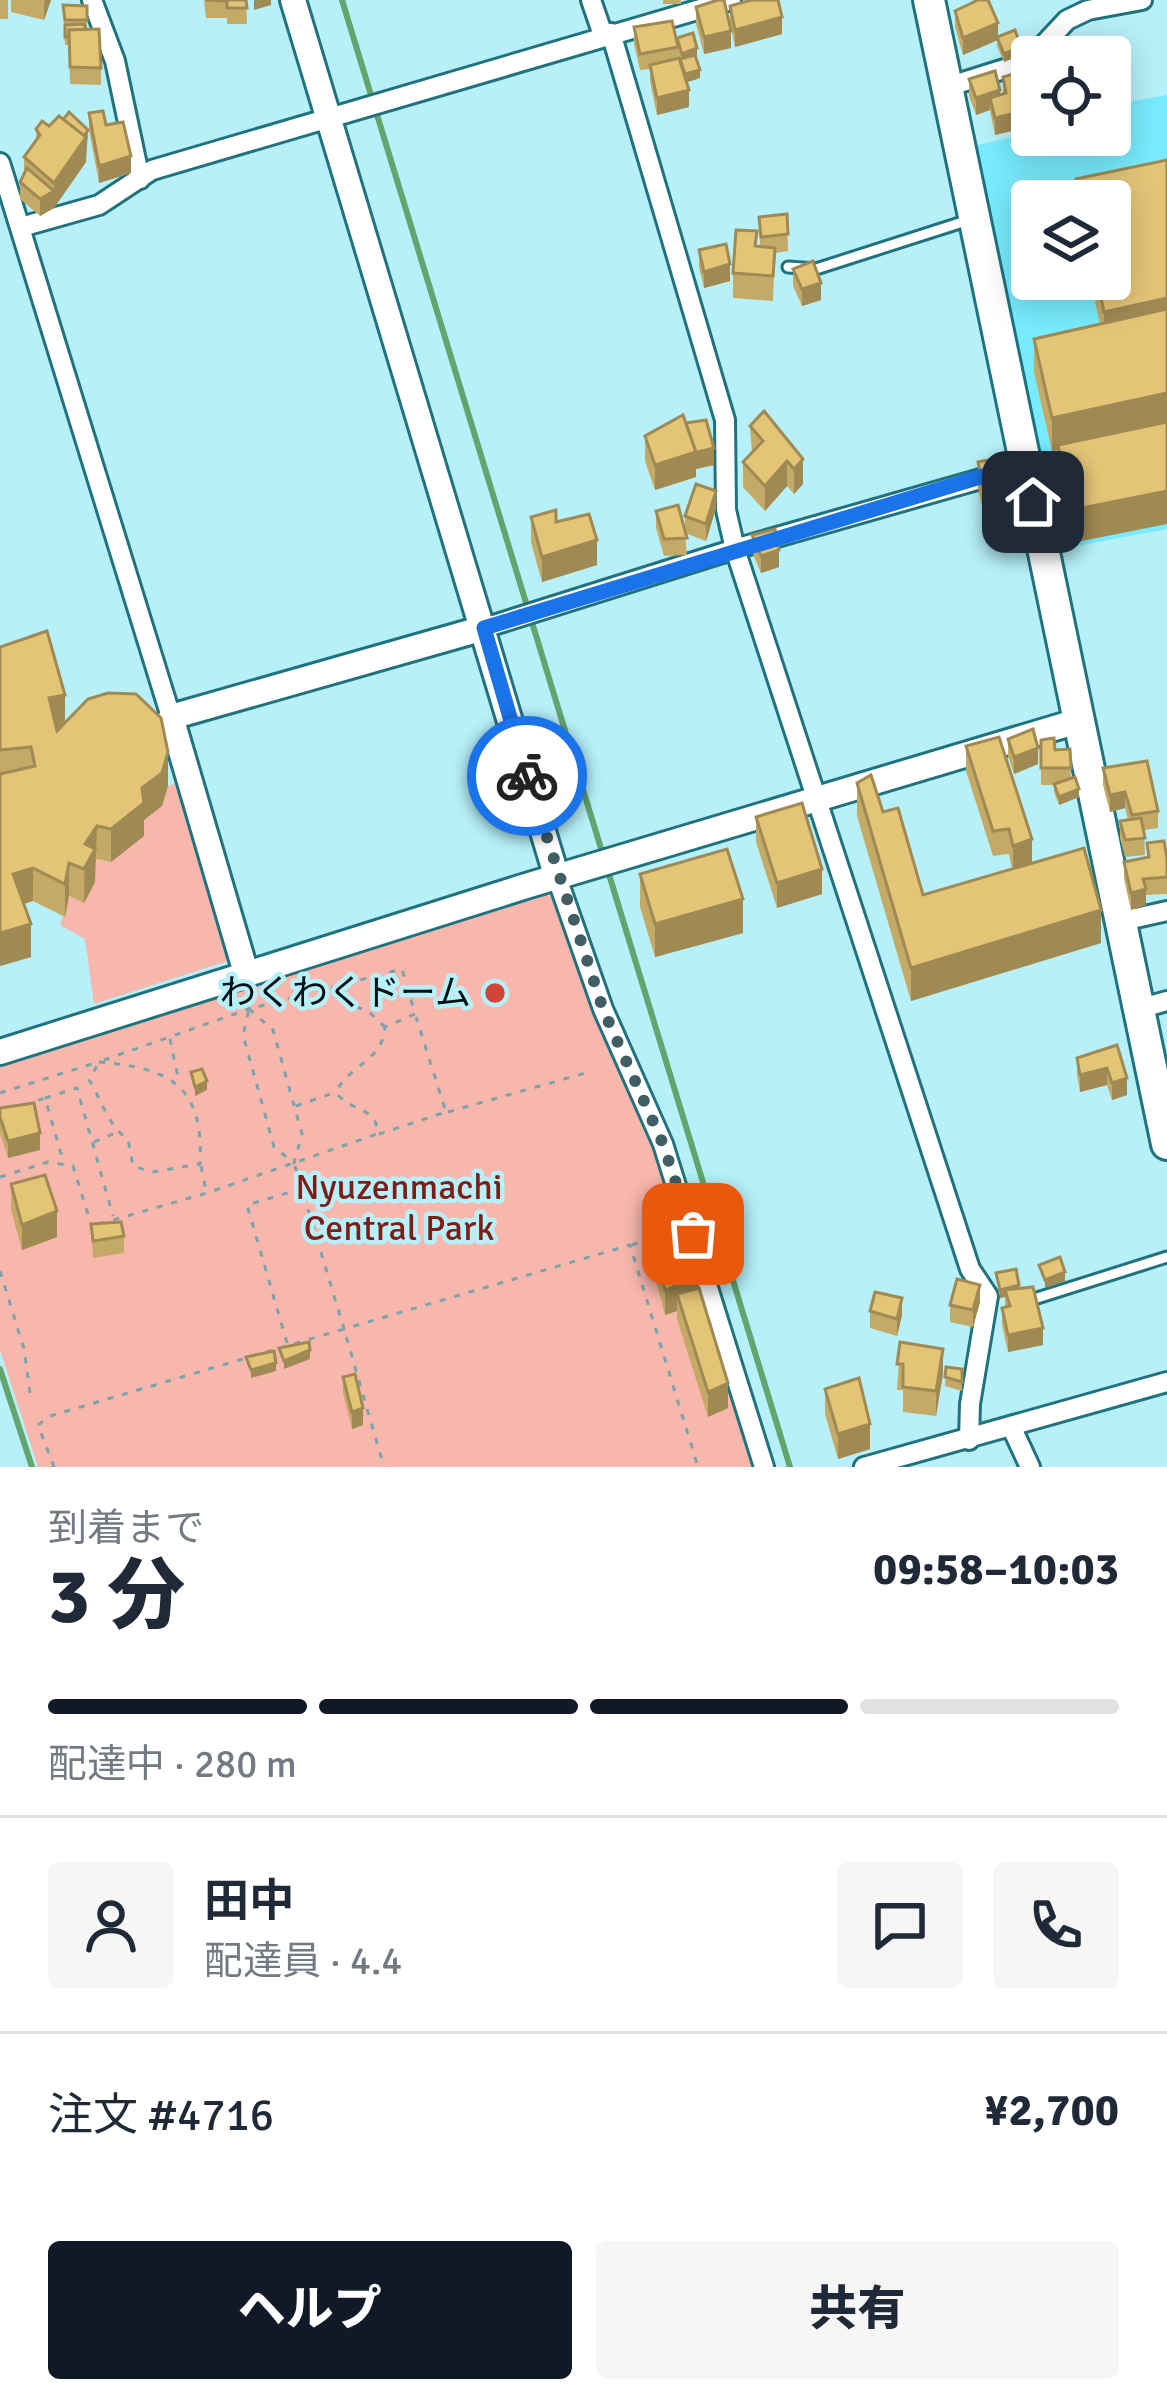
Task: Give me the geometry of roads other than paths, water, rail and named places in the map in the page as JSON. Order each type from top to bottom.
[{"type":"main road","points":[[929,0],[1118,922],[1152,1005],[1167,1144]]},
{"type":"street","points":[[92,0],[115,61],[140,179]]},
{"type":"street","points":[[293,0],[557,878],[603,1009],[663,1144],[764,1467]]},
{"type":"street","points":[[591,0],[607,34],[725,420],[726,510],[735,549],[970,1269],[988,1296],[969,1440]]},
{"type":"street","points":[[21,227],[99,205],[152,170],[607,34],[685,6],[731,0]]},
{"type":"street","points":[[947,87],[1017,65],[1067,20],[1088,10],[1142,0]]},
{"type":"street","points":[[0,163],[246,974]]},
{"type":"street","points":[[170,717],[1026,466]]},
{"type":"street","points":[[0,1052],[1078,721]]},
{"type":"street","points":[[1118,922],[1167,911]]},
{"type":"street","points":[[953,1369],[975,1375]]},
{"type":"street","points":[[864,1467],[924,1459],[1011,1426],[1167,1382]]},
{"type":"street","points":[[1011,1426],[1030,1467]]},
{"type":"lane","points":[[788,267],[816,268],[974,218]]},
{"type":"lane","points":[[1034,1299],[1167,1257]]},
{"type":"waterway","points":[[342,0],[603,855]]},
{"type":"waterway","points":[[607,868],[790,1467]]},
{"type":"waterway","points":[[0,1369],[32,1467]]},
{"type":"place","name":"わくわくドーム","points":[[495,993]]},
{"type":"park label","name":"Nyuzenmachi Central Park","points":[[399,1208]]}]
